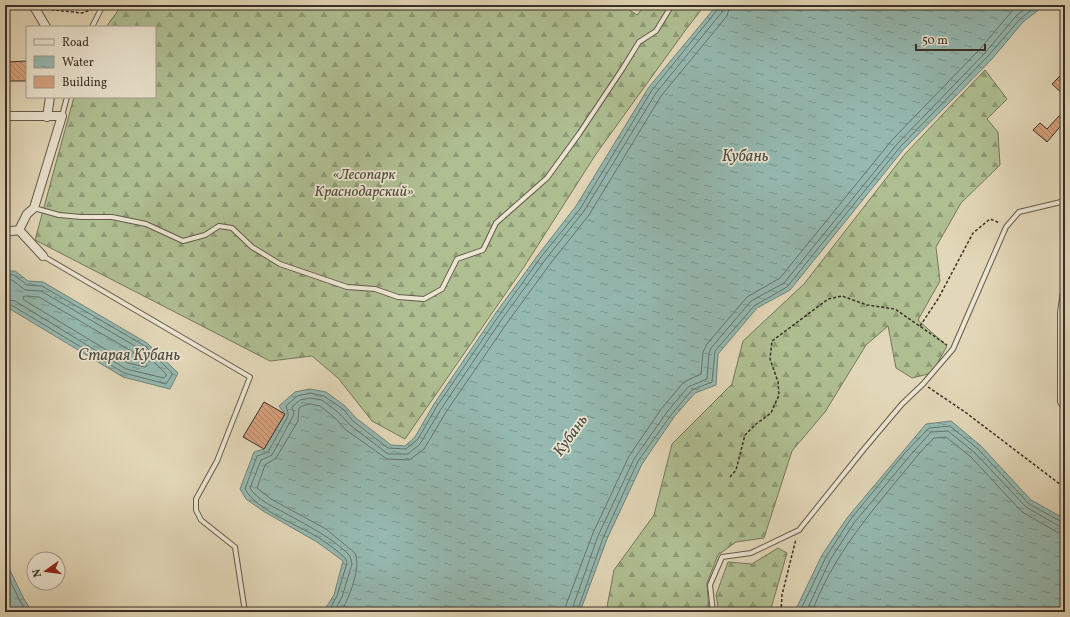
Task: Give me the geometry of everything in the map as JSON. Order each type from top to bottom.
[{"type":"street","points":[[34,7],[45,26]]},
{"type":"street","points":[[47,117],[50,98]]},
{"type":"street","points":[[5,116],[62,116],[34,208],[27,214],[19,230]]},
{"type":"street","points":[[5,232],[19,230]]},
{"type":"street","points":[[19,230],[43,256]]},
{"type":"lane","points":[[34,208],[59,215],[112,217],[146,224],[183,241],[205,235],[219,226],[232,228],[252,247],[280,264],[347,287],[375,289],[398,297],[424,300],[442,289],[457,259],[482,250],[496,223],[547,178],[579,134],[639,42],[656,31],[672,5]]},
{"type":"lane","points":[[92,26],[102,6]]},
{"type":"lane","points":[[62,116],[67,98]]},
{"type":"lane","points":[[713,612],[710,585],[722,558],[751,553],[798,530],[902,404],[923,384],[953,350],[1006,227],[1019,212],[1065,201]]},
{"type":"lane","points":[[43,256],[250,377],[217,461],[196,499],[196,510],[201,520],[235,548],[245,612]]},
{"type":"lane","points":[[1065,278],[1060,312],[1060,402],[1065,410]]},
{"type":"path","points":[[34,7],[40,9],[82,12],[102,6]]},
{"type":"path","points":[[920,326],[938,299],[973,233],[990,219],[1006,227]]},
{"type":"path","points":[[730,477],[736,470],[745,435],[756,424],[771,413],[779,395],[778,382],[770,359],[772,341],[828,299],[842,296],[867,305],[895,309],[953,350]]},
{"type":"path","points":[[923,384],[965,412],[1065,488]]},
{"type":"path","points":[[782,612],[782,595],[798,530]]},
{"type":"green space","name":"«Лесопарк Краснодарский»","points":[[122,5],[622,5],[637,15],[645,5],[705,5],[596,154],[524,267],[405,439],[372,421],[338,378],[312,356],[270,361],[35,240],[74,98],[156,98],[156,26],[107,26]]},
{"type":"green space","points":[[985,70],[1007,99],[987,119],[998,132],[1000,165],[961,203],[936,247],[940,281],[918,320],[947,346],[932,373],[912,378],[896,368],[888,326],[866,345],[825,412],[792,451],[764,538],[736,542],[718,555],[707,583],[709,612],[606,612],[614,570],[654,515],[672,444],[732,384],[743,341],[804,284],[905,154]]},
{"type":"green space","points":[[778,548],[787,553],[770,612],[719,612],[716,595],[728,562],[752,564]]},
{"type":"water","name":"Кубань","points":[[717,5],[1045,5],[1023,22],[992,59],[903,150],[790,290],[757,308],[718,354],[716,385],[695,393],[674,417],[642,464],[607,539],[580,612],[323,612],[334,595],[343,561],[317,542],[263,511],[246,499],[240,489],[254,452],[264,449],[285,414],[279,406],[295,392],[310,389],[326,392],[391,445],[405,446],[415,437],[434,404],[495,314],[576,206],[649,87]]},
{"type":"water","name":"Старая Кубань","points":[[5,271],[15,271],[28,281],[43,282],[147,343],[178,373],[170,389],[123,377],[10,309],[5,314]]},
{"type":"water","points":[[951,421],[981,446],[1031,500],[1065,519],[1065,612],[797,612],[796,609],[822,555],[847,518],[926,424]]},
{"type":"water","points":[[5,560],[24,599],[32,612],[5,612]]},
{"type":"building","points":[[26,61],[26,81],[8,81],[7,62]]},
{"type":"building","points":[[1065,71],[1065,96],[1052,84]]},
{"type":"building","points":[[1060,115],[1065,121],[1047,142],[1033,130],[1040,123],[1047,129]]},
{"type":"building","points":[[264,402],[285,414],[264,449],[243,437]]}]
